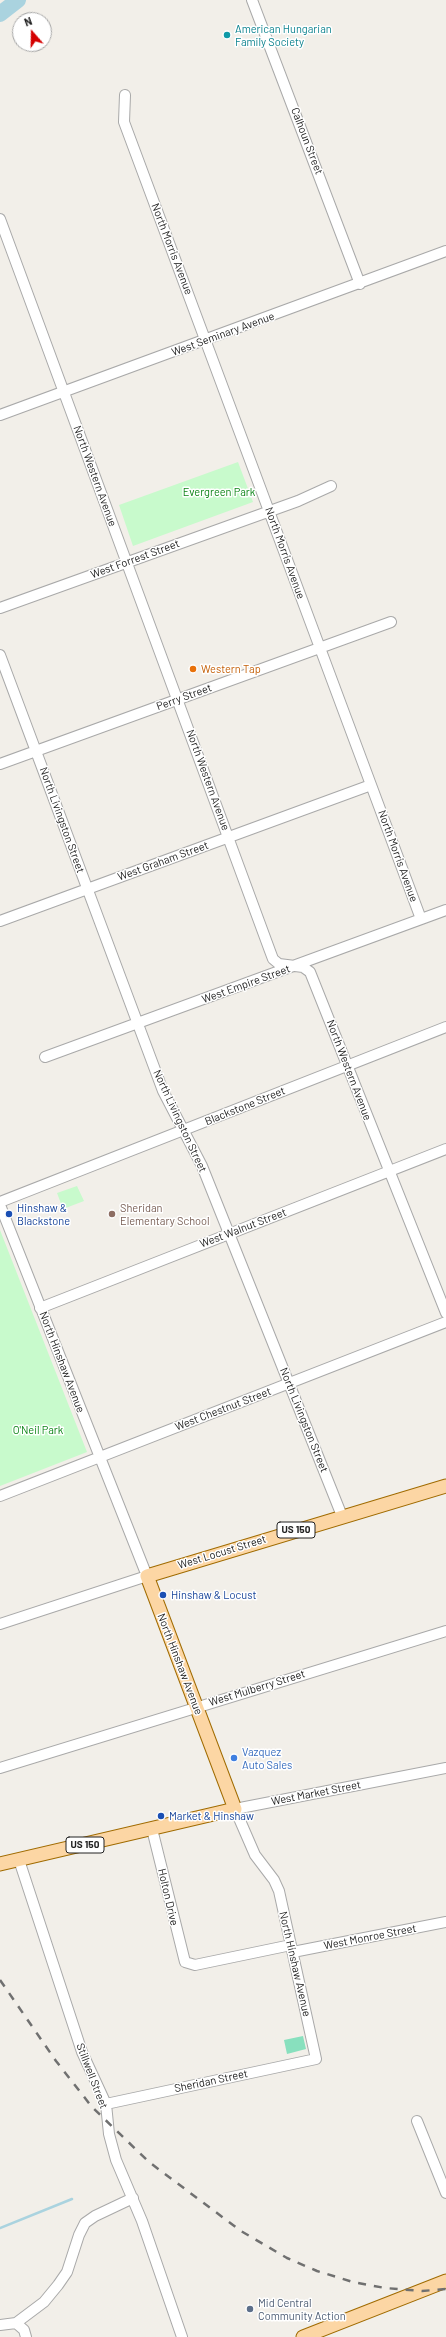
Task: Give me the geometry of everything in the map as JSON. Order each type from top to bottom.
[{"type":"main road","name":"West Locust Street","points":[[147,1576],[342,1516],[446,1486]]},
{"type":"main road","name":"North Hinshaw Avenue","points":[[147,1576],[235,1809]]},
{"type":"main road","name":"West Market Street","points":[[0,1864],[235,1809]]},
{"type":"main road","points":[[303,2337],[446,2281]]},
{"type":"street","name":"Calhoun Street","points":[[252,0],[360,284]]},
{"type":"street","name":"North Morris Avenue","points":[[125,95],[124,122],[421,919]]},
{"type":"street","name":"North Western Avenue","points":[[0,219],[273,959],[279,964],[303,967],[310,972],[446,1313]]},
{"type":"street","name":"West Seminary Avenue","points":[[0,415],[360,284],[446,251]]},
{"type":"street","name":"West Forrest Street","points":[[0,608],[270,511],[331,486]]},
{"type":"street","name":"Perry Street","points":[[0,764],[391,622]]},
{"type":"street","name":"North Livingston Street","points":[[0,655],[163,1091],[202,1166],[342,1516]]},
{"type":"street","name":"West Graham Street","points":[[0,921],[371,785]]},
{"type":"street","name":"West Empire Street","points":[[45,1057],[446,910]]},
{"type":"street","name":"Blackstone Street","points":[[0,1204],[446,1027]]},
{"type":"street","name":"West Walnut Street","points":[[40,1308],[446,1149]]},
{"type":"street","name":"North Hinshaw Avenue","points":[[0,1204],[147,1576]]},
{"type":"street","name":"West Chestnut Street","points":[[0,1496],[446,1322]]},
{"type":"street","name":"West Locust Street","points":[[0,1624],[147,1576]]},
{"type":"street","name":"West Mulberry Street","points":[[0,1768],[446,1631]]},
{"type":"street","name":"West Market Street","points":[[235,1809],[446,1768]]},
{"type":"street","name":"North Hinshaw Avenue","points":[[235,1809],[255,1855],[274,1880],[279,1891],[316,2059]]},
{"type":"street","name":"Holton Drive","points":[[152,1829],[183,1956],[187,1964]]},
{"type":"street","name":"Stillwell Street","points":[[19,1860],[82,2052],[106,2104],[111,2145],[133,2198],[182,2337]]},
{"type":"street","name":"West Monroe Street","points":[[187,1964],[194,1966],[446,1922]]},
{"type":"street","name":"Sheridan Street","points":[[106,2104],[316,2059]]},
{"type":"street","points":[[417,2121],[446,2193]]},
{"type":"street","points":[[0,2325],[16,2323],[44,2302],[67,2272],[79,2235],[85,2223],[95,2216],[133,2198]]},
{"type":"street","points":[[16,2323],[24,2330],[26,2337]]},
{"type":"green space","name":"Evergreen Park","points":[[238,462],[253,502],[133,546],[119,505]]},
{"type":"green space","points":[[77,1186],[84,1201],[63,1209],[57,1193]]},
{"type":"green space","name":"O'Neil Park","points":[[0,1230],[87,1452],[0,1486]]},
{"type":"green space","points":[[303,2036],[306,2049],[287,2054],[284,2040]]},
{"type":"waterway","points":[[0,14],[18,0]]},
{"type":"waterway","points":[[0,2228],[72,2199]]},
{"type":"railway","points":[[0,1980],[56,2061],[92,2107],[149,2162],[241,2231],[287,2258],[317,2271],[353,2282],[385,2288],[422,2291],[446,2289]]},
{"type":"place","name":"American Hungarian Family Society","points":[[227,35]]},
{"type":"place","name":"Western Tap","points":[[193,669]]},
{"type":"place","name":"Hinshaw & Blackstone","points":[[9,1214]]},
{"type":"place","name":"Sheridan Elementary School","points":[[112,1214]]},
{"type":"place","name":"Hinshaw & Locust","points":[[163,1595]]},
{"type":"place","name":"Vazquez Auto Sales","points":[[234,1758]]},
{"type":"place","name":"Market & Hinshaw","points":[[161,1816]]},
{"type":"place","name":"Mid Central Community Action","points":[[250,2309]]}]
